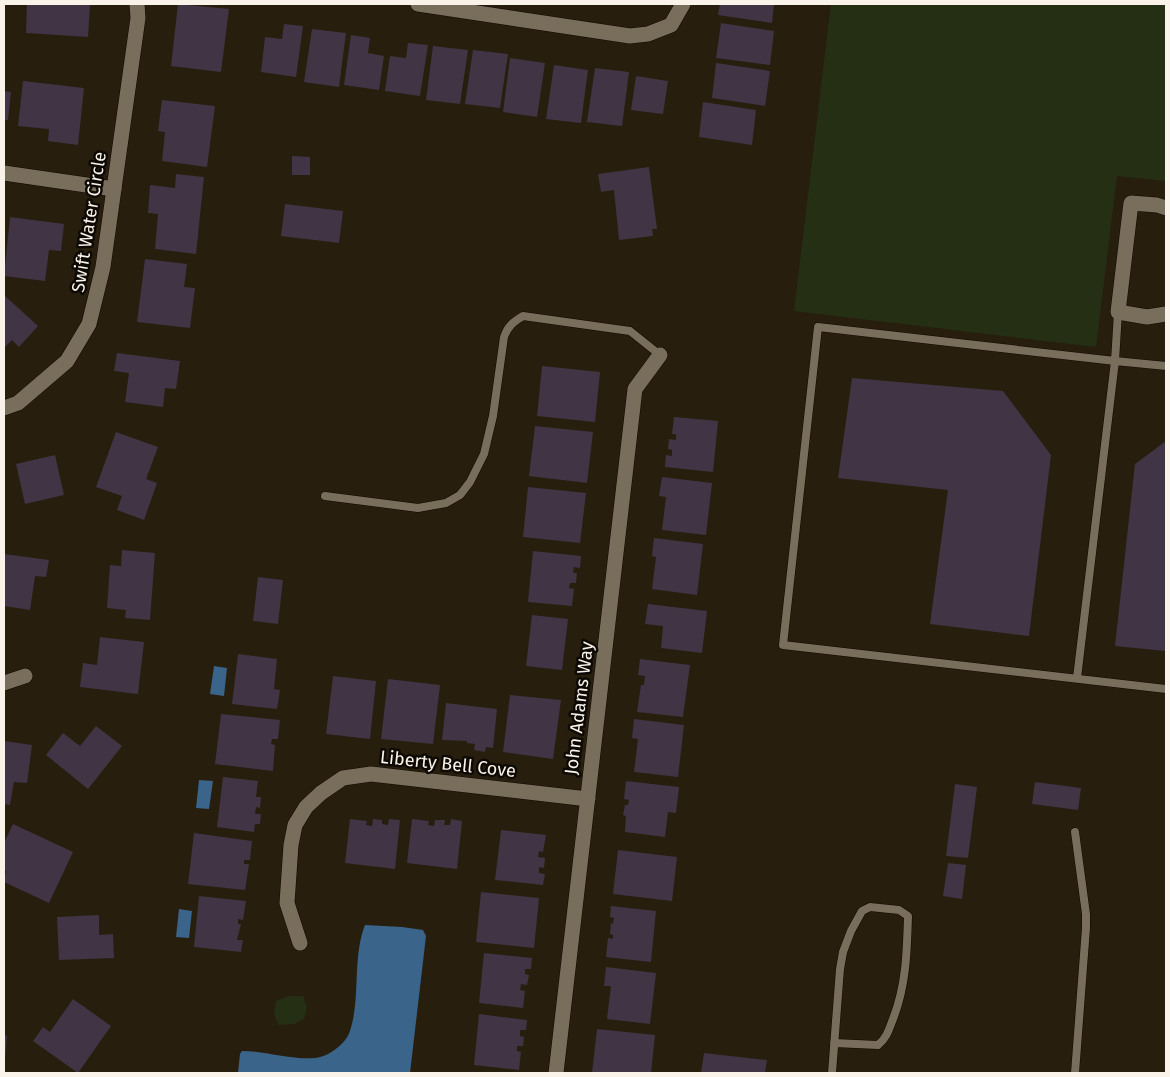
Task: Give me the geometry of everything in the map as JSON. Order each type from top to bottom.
[{"type":"street","name":"Swift Water Circle","points":[[4,408],[18,403],[66,361],[89,324],[103,267],[138,18],[137,4]]},
{"type":"street","points":[[418,4],[461,7],[630,36],[648,34],[671,24],[683,4]]},
{"type":"street","points":[[4,172],[114,189]]},
{"type":"street","points":[[1166,208],[1158,204],[1131,203],[1118,312],[1147,317],[1166,314]]},
{"type":"street","name":"John Adams Way","points":[[556,1073],[635,389],[660,355]]},
{"type":"street","points":[[4,683],[25,676]]},
{"type":"street","name":"Liberty Bell Cove","points":[[300,944],[287,903],[290,846],[295,825],[306,807],[321,793],[343,778],[372,774],[588,799]]},
{"type":"lane","points":[[1077,678],[1115,360],[1118,312]]},
{"type":"lane","points":[[325,496],[418,508],[446,503],[460,495],[470,482],[484,454],[493,416],[504,337],[507,329],[514,321],[523,316],[630,331],[660,355]]},
{"type":"lane","points":[[1166,366],[818,327],[783,645],[1166,689]]},
{"type":"lane","points":[[1075,832],[1086,914],[1086,928],[1075,1073]]},
{"type":"lane","points":[[832,1073],[834,1043],[840,969],[843,952],[851,931],[862,911],[870,907],[899,910],[908,916],[907,956],[900,1000],[885,1040],[878,1046],[834,1043]]},
{"type":"green space","points":[[831,4],[1166,4],[1166,181],[1117,176],[1096,347],[794,311]]},
{"type":"green space","points":[[288,996],[303,996],[307,1007],[304,1019],[294,1024],[279,1025],[274,1015],[276,1001]]},
{"type":"water","points":[[214,666],[227,668],[224,696],[210,694]]},
{"type":"water","points":[[199,780],[213,781],[209,809],[196,808]]},
{"type":"water","points":[[179,909],[192,911],[189,938],[176,937]]},
{"type":"water","points":[[365,925],[423,930],[426,936],[410,1073],[238,1073],[242,1051],[297,1058],[315,1058],[331,1052],[345,1041],[353,1018],[357,964]]},
{"type":"building","points":[[27,4],[90,4],[88,37],[26,33]]},
{"type":"building","points":[[178,4],[229,9],[221,72],[171,66]]},
{"type":"building","points":[[720,4],[774,4],[772,23],[718,15]]},
{"type":"building","points":[[721,23],[774,31],[770,65],[716,58]]},
{"type":"building","points":[[284,24],[303,26],[296,77],[261,72],[265,37],[282,39]]},
{"type":"building","points":[[312,29],[346,33],[339,87],[304,82]]},
{"type":"building","points":[[351,35],[370,38],[368,53],[384,56],[379,90],[344,85]]},
{"type":"building","points":[[408,43],[428,45],[420,96],[385,91],[390,56],[406,58]]},
{"type":"building","points":[[433,46],[468,50],[460,104],[426,100]]},
{"type":"building","points":[[473,50],[508,54],[500,108],[465,104]]},
{"type":"building","points":[[510,58],[545,63],[537,117],[503,112]]},
{"type":"building","points":[[716,63],[770,71],[765,106],[712,98]]},
{"type":"building","points":[[554,65],[588,70],[581,123],[546,119]]},
{"type":"building","points":[[595,68],[629,72],[622,126],[587,122]]},
{"type":"building","points":[[636,76],[668,81],[663,114],[631,110]]},
{"type":"building","points":[[23,81],[84,88],[78,145],[48,141],[49,129],[18,126]]},
{"type":"building","points":[[4,91],[11,92],[8,120],[4,120]]},
{"type":"building","points":[[162,100],[215,106],[207,167],[162,161],[165,132],[158,131]]},
{"type":"building","points":[[703,102],[756,110],[752,145],[699,137]]},
{"type":"building","points":[[292,156],[310,157],[310,175],[292,175]]},
{"type":"building","points":[[649,167],[657,229],[652,229],[653,236],[619,240],[614,190],[601,192],[598,174]]},
{"type":"building","points":[[176,174],[204,177],[196,254],[155,249],[158,214],[148,213],[150,185],[175,188]]},
{"type":"building","points":[[285,204],[343,211],[339,243],[281,236]]},
{"type":"building","points":[[10,217],[64,224],[61,251],[49,250],[45,281],[4,276]]},
{"type":"building","points":[[145,259],[187,264],[184,287],[195,288],[190,328],[137,322]]},
{"type":"building","points":[[4,295],[38,326],[19,347],[12,340],[4,348]]},
{"type":"building","points":[[117,353],[180,361],[176,389],[165,388],[163,407],[125,402],[129,373],[114,371]]},
{"type":"building","points":[[542,366],[600,372],[595,422],[537,416]]},
{"type":"building","points":[[852,378],[1003,391],[1051,455],[1029,636],[930,624],[948,490],[838,478]]},
{"type":"building","points":[[674,417],[718,421],[713,472],[665,467],[666,455],[672,456],[672,450],[668,449],[669,439],[676,440],[676,434],[672,434]]},
{"type":"building","points":[[535,426],[593,432],[587,483],[529,476]]},
{"type":"building","points":[[116,432],[158,447],[146,479],[157,483],[144,520],[117,510],[122,496],[96,487]]},
{"type":"building","points":[[1166,441],[1166,651],[1115,646],[1135,464]]},
{"type":"building","points":[[55,455],[64,495],[25,504],[16,464]]},
{"type":"building","points":[[662,477],[712,483],[706,535],[662,530],[666,497],[659,496]]},
{"type":"building","points":[[528,487],[586,493],[580,543],[523,537]]},
{"type":"building","points":[[654,538],[703,544],[697,595],[652,589],[656,557],[652,556]]},
{"type":"building","points":[[122,550],[155,553],[150,620],[125,618],[126,610],[107,608],[110,565],[121,566]]},
{"type":"building","points":[[533,551],[581,556],[580,568],[574,567],[573,573],[577,573],[576,583],[570,583],[569,588],[574,589],[572,606],[528,602]]},
{"type":"building","points":[[4,554],[49,560],[46,577],[35,576],[30,610],[4,606]]},
{"type":"building","points":[[258,577],[283,580],[278,624],[253,621]]},
{"type":"building","points":[[648,604],[707,611],[702,653],[661,648],[663,626],[645,624]]},
{"type":"building","points":[[532,615],[568,619],[562,670],[526,666]]},
{"type":"building","points":[[100,637],[144,642],[138,694],[80,687],[83,663],[97,665]]},
{"type":"building","points":[[238,654],[277,659],[274,689],[280,690],[277,709],[232,704]]},
{"type":"building","points":[[640,659],[690,665],[683,717],[637,712],[641,685],[644,685],[645,676],[638,675]]},
{"type":"building","points":[[333,676],[376,681],[370,739],[326,734]]},
{"type":"building","points":[[388,679],[440,685],[433,744],[381,739]]},
{"type":"building","points":[[510,695],[561,700],[553,759],[503,752]]},
{"type":"building","points":[[446,703],[497,709],[493,748],[486,747],[485,752],[474,750],[475,744],[467,743],[467,741],[442,740]]},
{"type":"building","points":[[221,714],[280,720],[278,739],[272,739],[271,744],[275,745],[273,771],[215,764]]},
{"type":"building","points":[[634,719],[684,725],[678,777],[634,772],[638,739],[632,738]]},
{"type":"building","points":[[96,726],[122,746],[88,789],[46,755],[63,733],[80,746]]},
{"type":"building","points":[[4,741],[32,745],[27,783],[14,782],[10,805],[4,804]]},
{"type":"building","points":[[223,777],[258,781],[256,797],[261,797],[260,808],[256,807],[255,814],[261,814],[260,824],[255,824],[254,832],[217,827]]},
{"type":"building","points":[[626,781],[679,787],[676,813],[668,812],[665,837],[625,832],[626,816],[623,815],[625,805],[628,805],[629,800],[624,799]]},
{"type":"building","points":[[1035,782],[1081,788],[1078,810],[1032,804]]},
{"type":"building","points":[[955,784],[977,787],[968,858],[946,856]]},
{"type":"building","points":[[350,819],[367,821],[366,825],[372,826],[373,819],[382,820],[382,824],[388,825],[389,819],[400,820],[395,869],[345,863]]},
{"type":"building","points":[[412,819],[429,821],[428,825],[434,826],[435,820],[445,820],[444,825],[450,825],[451,819],[462,821],[457,869],[407,863]]},
{"type":"building","points":[[13,824],[73,852],[49,903],[4,882],[6,871],[4,870],[4,843]]},
{"type":"building","points":[[501,830],[546,835],[543,852],[539,851],[538,857],[545,858],[544,868],[539,867],[539,873],[545,874],[543,885],[495,880]]},
{"type":"building","points":[[194,833],[252,841],[250,860],[244,860],[244,864],[249,864],[245,890],[188,884]]},
{"type":"building","points":[[618,850],[677,857],[672,901],[613,894]]},
{"type":"building","points":[[948,863],[966,865],[962,899],[943,896]]},
{"type":"building","points":[[481,892],[539,898],[534,948],[476,942]]},
{"type":"building","points":[[199,896],[246,901],[243,920],[238,919],[238,924],[241,924],[237,940],[243,940],[241,952],[194,947]]},
{"type":"building","points":[[611,906],[656,911],[651,962],[606,957],[608,938],[613,939],[613,935],[610,934],[611,923],[613,924],[614,918],[610,917]]},
{"type":"building","points":[[99,915],[99,935],[113,934],[114,958],[59,960],[57,917]]},
{"type":"building","points":[[484,953],[532,958],[531,969],[525,969],[525,974],[529,975],[527,985],[521,984],[520,990],[525,991],[523,1008],[479,1003]]},
{"type":"building","points":[[606,967],[656,973],[650,1024],[607,1019],[611,986],[604,986]]},
{"type":"building","points":[[73,999],[111,1026],[78,1073],[33,1041],[43,1027],[50,1032]]},
{"type":"building","points":[[479,1014],[527,1020],[526,1030],[520,1030],[520,1036],[524,1037],[523,1046],[517,1046],[517,1051],[521,1052],[519,1070],[474,1065]]},
{"type":"building","points":[[597,1029],[655,1035],[651,1073],[592,1073]]},
{"type":"building","points":[[4,1035],[7,1036],[5,1058],[4,1058]]},
{"type":"building","points":[[704,1053],[767,1060],[765,1073],[701,1073]]}]
